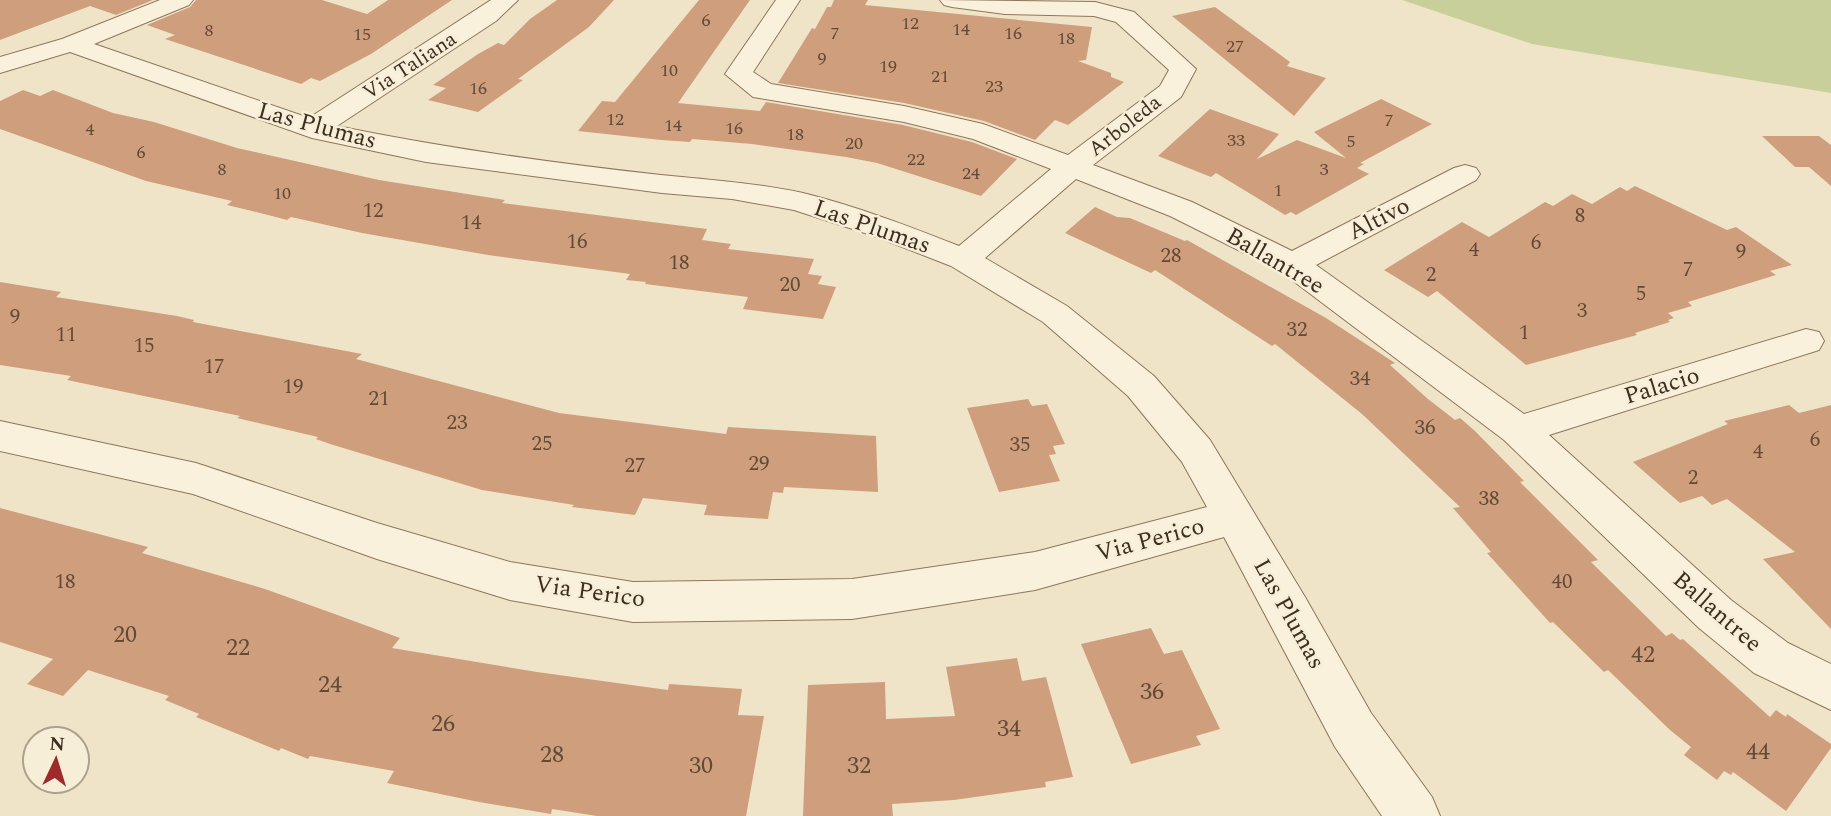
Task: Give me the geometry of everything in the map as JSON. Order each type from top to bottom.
[{"type":"street","points":[[0,65],[71,44],[181,0]]},
{"type":"street","name":"Via Taliana","points":[[312,129],[487,16],[506,0]]},
{"type":"street","name":"Ballantree","points":[[788,0],[738,74],[763,91],[904,114],[983,134],[1181,209],[1292,264],[1518,430],[1715,614],[1770,658],[1831,688]]},
{"type":"street","name":"Arboleda","points":[[952,0],[1005,7],[1095,9],[1125,17],[1184,69],[1171,90],[1073,166],[963,259]]},
{"type":"street","name":"Las Plumas","points":[[71,44],[312,129],[426,153],[662,184],[732,190],[800,202],[885,229],[963,259],[1055,314],[1141,386],[1196,451],[1289,611],[1353,730],[1413,816]]},
{"type":"street","name":"Altivo","points":[[1292,264],[1465,174]]},
{"type":"street","name":"Palacio","points":[[1518,430],[1806,341]]},
{"type":"street","name":"Via Perico","points":[[0,436],[196,479],[377,541],[510,581],[633,602],[852,599],[1035,571],[1234,517]]},
{"type":"green space","points":[[1402,0],[1831,0],[1831,93],[1532,44]]},
{"type":"building","points":[[0,0],[153,0],[116,15],[90,6],[0,40]]},
{"type":"building","points":[[196,0],[322,0],[367,14],[388,0],[452,0],[371,54],[320,81],[311,78],[301,84],[165,39],[175,35],[147,25],[190,7]]},
{"type":"building","points":[[557,0],[614,0],[589,27],[478,112],[428,100],[446,88],[433,85],[478,54],[498,43],[504,45],[530,19]]},
{"type":"building","points":[[699,0],[750,0],[678,103],[760,111],[766,102],[903,125],[972,142],[1017,159],[981,196],[877,163],[846,157],[752,144],[692,139],[690,142],[661,140],[578,131],[602,101],[615,102]]},
{"type":"building","points":[[834,0],[868,0],[865,5],[1092,27],[1086,60],[1078,61],[1111,73],[1111,77],[1124,82],[1068,125],[1055,120],[1035,140],[984,121],[904,103],[778,83],[812,28],[815,29]]},
{"type":"building","points":[[1215,7],[1290,62],[1287,66],[1326,78],[1294,116],[1172,16]]},
{"type":"building","points":[[23,90],[40,96],[53,90],[113,113],[154,122],[237,148],[379,180],[505,200],[502,203],[707,229],[702,240],[731,244],[728,249],[814,259],[808,274],[822,276],[818,284],[836,287],[823,319],[743,309],[748,297],[626,280],[630,274],[488,255],[362,233],[291,217],[287,220],[227,205],[232,201],[146,181],[0,129],[0,101]]},
{"type":"building","points":[[1381,99],[1432,124],[1360,163],[1364,164],[1357,168],[1369,174],[1296,215],[1291,212],[1285,215],[1216,173],[1211,177],[1158,156],[1210,109],[1279,134],[1257,159],[1297,140],[1346,158],[1314,132]]},
{"type":"building","points":[[1762,136],[1819,136],[1831,145],[1831,186],[1809,167],[1795,167]]},
{"type":"building","points":[[1635,186],[1727,230],[1736,227],[1792,265],[1770,271],[1776,275],[1688,302],[1692,306],[1668,313],[1674,318],[1668,320],[1670,322],[1635,333],[1637,335],[1526,365],[1437,291],[1428,297],[1384,270],[1462,222],[1489,237],[1545,202],[1553,206],[1572,194],[1592,204],[1620,187],[1627,191]]},
{"type":"building","points":[[1095,207],[1187,240],[1326,318],[1395,363],[1390,365],[1428,399],[1455,420],[1460,418],[1475,431],[1524,481],[1520,482],[1598,560],[1591,562],[1666,636],[1672,633],[1680,640],[1683,639],[1770,717],[1776,710],[1786,717],[1787,714],[1831,744],[1831,748],[1786,811],[1733,772],[1731,775],[1724,771],[1717,780],[1684,755],[1691,747],[1608,670],[1604,672],[1553,622],[1550,623],[1487,553],[1491,552],[1453,508],[1460,507],[1362,414],[1275,344],[1272,346],[1155,270],[1151,273],[1065,233]]},
{"type":"building","points":[[0,282],[61,292],[56,297],[177,316],[194,320],[193,322],[362,354],[356,359],[559,413],[726,434],[728,427],[876,436],[878,492],[784,487],[783,493],[773,492],[768,519],[704,515],[707,505],[643,498],[635,515],[572,507],[574,505],[482,490],[330,444],[316,439],[318,437],[237,418],[240,416],[67,380],[71,376],[0,365]]},
{"type":"building","points":[[1028,399],[1032,406],[1047,404],[1065,444],[1053,446],[1056,454],[1049,455],[1060,481],[999,492],[967,408]]},
{"type":"building","points":[[1789,405],[1799,413],[1831,405],[1831,629],[1763,559],[1795,552],[1727,499],[1712,505],[1702,496],[1680,503],[1633,462],[1728,424],[1724,421]]},
{"type":"building","points":[[0,508],[148,547],[142,553],[265,589],[400,638],[392,648],[668,690],[669,684],[742,689],[738,715],[764,716],[746,816],[597,816],[552,809],[551,814],[479,802],[387,783],[394,771],[310,756],[308,759],[281,748],[279,751],[196,717],[199,714],[165,700],[169,696],[88,670],[63,696],[27,684],[53,659],[0,642]]},
{"type":"building","points":[[1151,628],[1164,654],[1182,650],[1220,729],[1196,736],[1201,745],[1131,764],[1081,644]]},
{"type":"building","points":[[1017,658],[1022,681],[1046,677],[1073,777],[1045,782],[1046,787],[954,800],[892,804],[893,816],[803,816],[808,685],[885,682],[886,719],[955,716],[946,667]]}]
